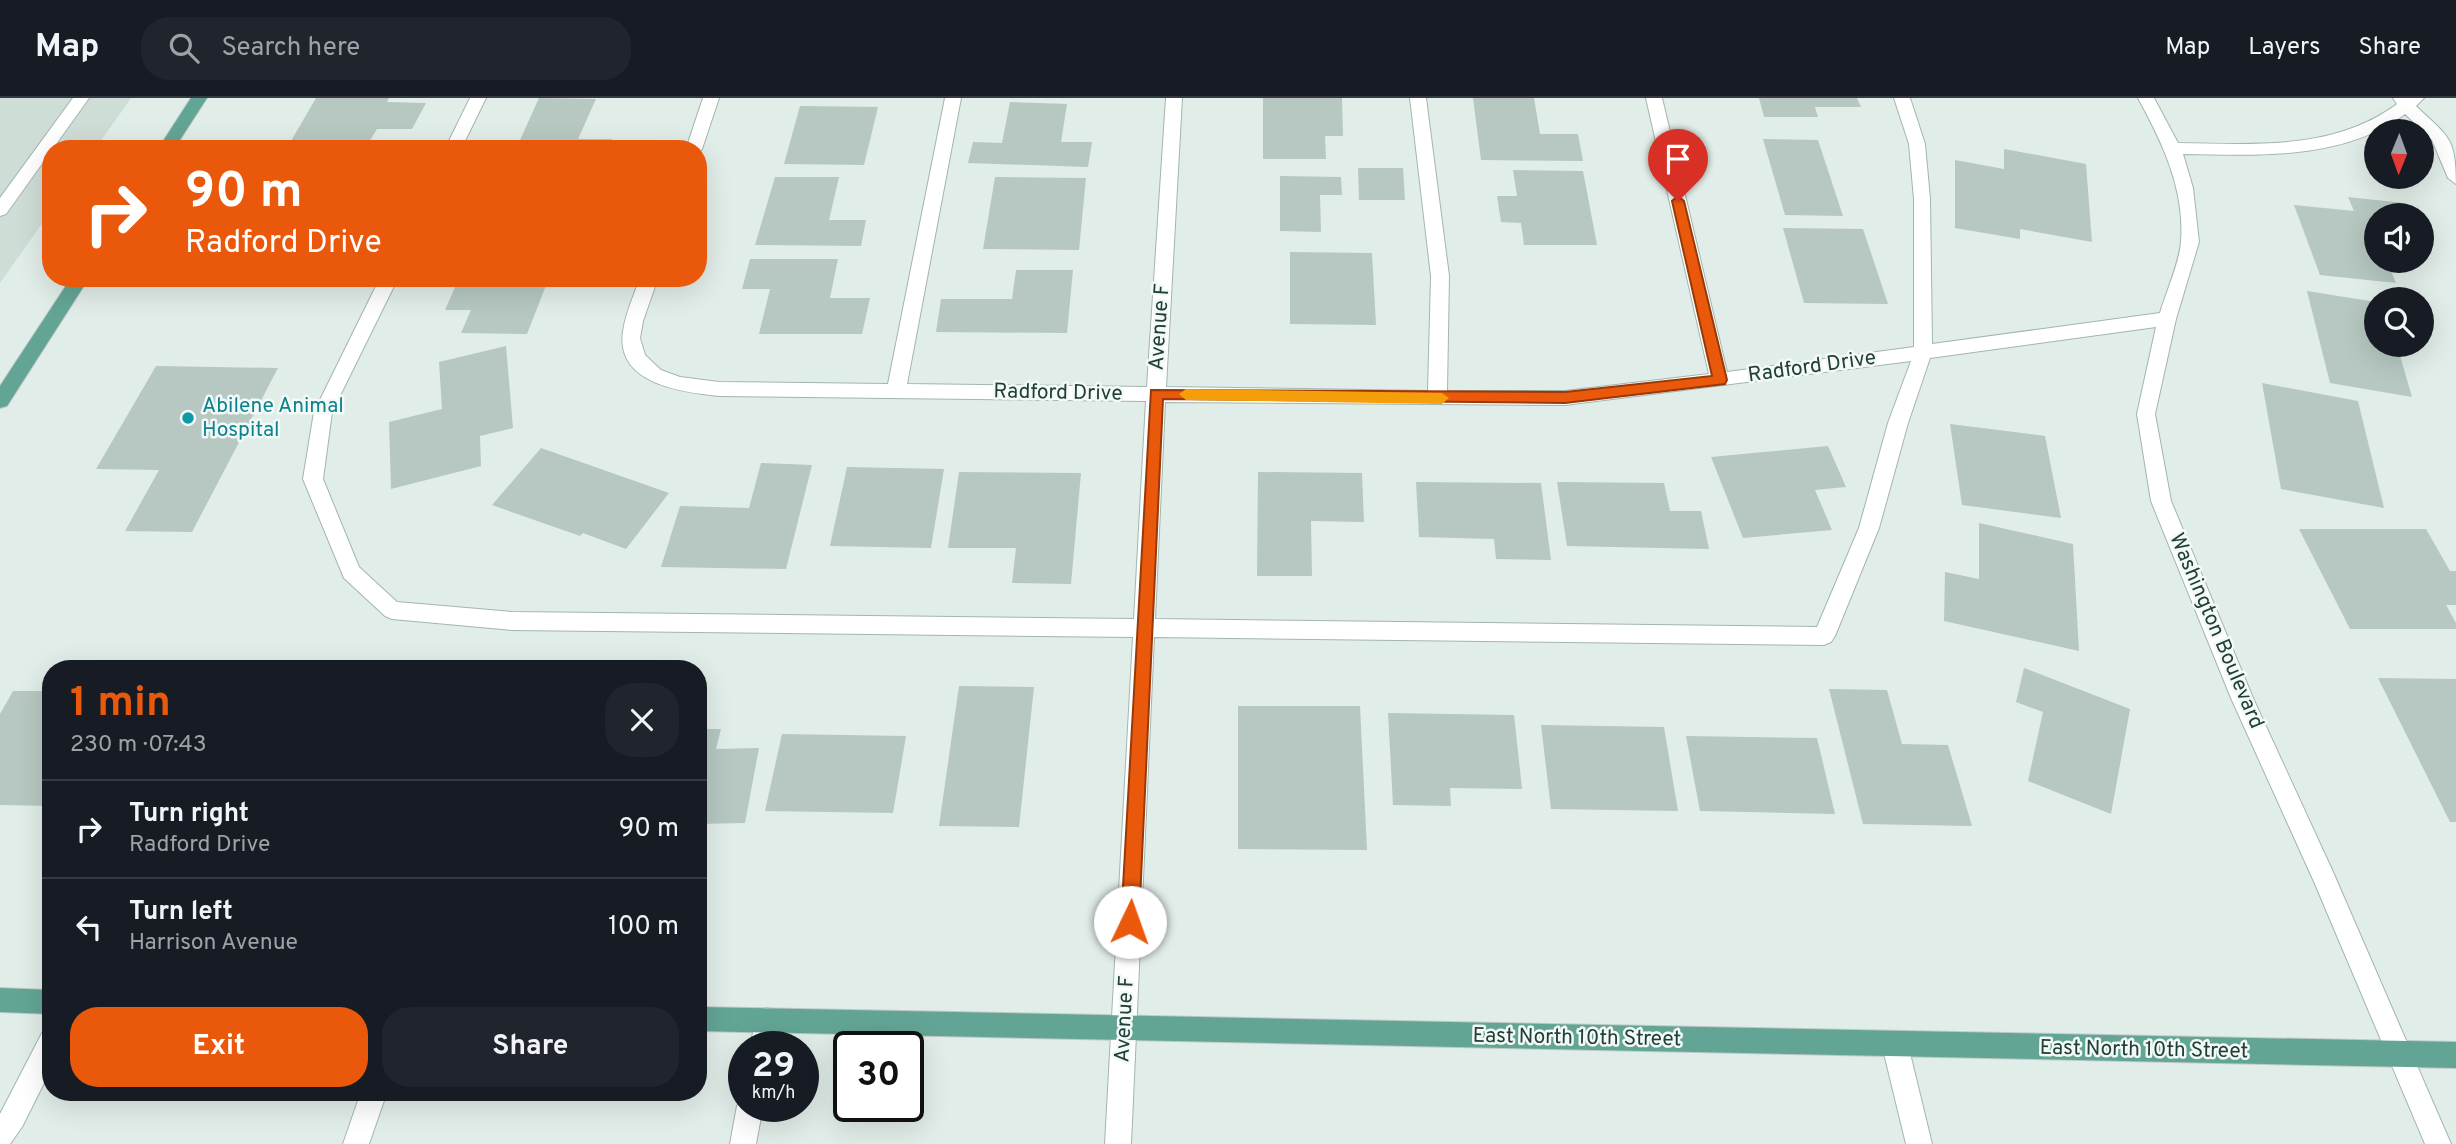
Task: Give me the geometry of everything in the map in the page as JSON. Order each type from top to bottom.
[{"type":"main road","points":[[172,140],[199,98]]},
{"type":"main road","points":[[0,401],[74,287]]},
{"type":"main road","points":[[0,1000],[42,1002]]},
{"type":"main road","name":"East North 10th Street","points":[[707,1018],[2456,1055]]},
{"type":"street","points":[[51,140],[81,98]]},
{"type":"street","points":[[457,140],[478,98]]},
{"type":"street","points":[[697,140],[711,98]]},
{"type":"street","points":[[897,391],[953,98]]},
{"type":"street","name":"Avenue F","points":[[1118,1144],[1156,394],[1174,98]]},
{"type":"street","points":[[1418,98],[1440,276],[1437,398]]},
{"type":"street","points":[[1654,98],[1720,380]]},
{"type":"street","points":[[385,287],[323,412],[313,479],[351,572],[392,610],[512,621],[1824,636],[1869,528],[1898,423],[1923,352],[1922,199],[1917,144],[1902,98]]},
{"type":"street","name":"Washington Boulevard","points":[[2146,98],[2173,148],[2185,188],[2190,243],[2167,319],[2146,414],[2161,501],[2242,698],[2325,880],[2438,1144]]},
{"type":"street","points":[[2173,148],[2308,147],[2362,132],[2408,101],[2436,133],[2450,157],[2456,178]]},
{"type":"street","points":[[0,210],[42,152]]},
{"type":"street","name":"Radford Drive","points":[[646,287],[634,325],[632,347],[647,371],[683,386],[719,389],[1565,398],[1720,380],[2167,319]]},
{"type":"street","points":[[765,1031],[767,1020]]},
{"type":"street","points":[[1895,1045],[1919,1144]]},
{"type":"street","points":[[0,1136],[13,1118],[42,1060]]},
{"type":"street","points":[[356,1144],[371,1101]]},
{"type":"street","points":[[743,1144],[747,1122]]},
{"type":"shaded area","points":[[0,98],[131,98],[101,140],[42,140],[42,224],[0,283]]},
{"type":"building","points":[[316,98],[389,98],[387,102],[426,103],[412,129],[377,129],[370,140],[292,140]]},
{"type":"building","points":[[539,98],[596,99],[578,139],[612,139],[612,140],[520,140]]},
{"type":"building","points":[[1263,98],[1342,98],[1343,136],[1325,136],[1326,159],[1263,159]]},
{"type":"building","points":[[1473,98],[1534,98],[1540,134],[1578,134],[1583,161],[1481,160]]},
{"type":"building","points":[[1759,98],[1857,98],[1861,107],[1815,107],[1818,117],[1764,117]]},
{"type":"building","points":[[1010,102],[1067,104],[1061,142],[1092,142],[1088,167],[968,163],[973,142],[1002,143]]},
{"type":"building","points":[[800,106],[878,107],[864,165],[784,164]]},
{"type":"building","points":[[1763,139],[1818,140],[1843,216],[1785,215]]},
{"type":"building","points":[[2004,149],[2086,164],[2092,242],[2020,229],[2020,239],[1955,228],[1955,160],[2004,169]]},
{"type":"building","points":[[1358,168],[1403,168],[1405,200],[1359,200]]},
{"type":"building","points":[[1513,170],[1583,171],[1597,245],[1524,245],[1521,223],[1501,222],[1497,196],[1517,196]]},
{"type":"building","points":[[1280,176],[1341,177],[1342,195],[1320,195],[1321,232],[1280,231]]},
{"type":"building","points":[[775,177],[839,177],[829,220],[866,220],[861,246],[755,245]]},
{"type":"building","points":[[995,177],[1086,178],[1079,250],[983,249]]},
{"type":"building","points":[[2348,197],[2404,203],[2364,203],[2364,273],[2392,273],[2396,283],[2320,275],[2294,205],[2354,211]]},
{"type":"building","points":[[1783,228],[1863,229],[1888,304],[1804,303]]},
{"type":"building","points":[[1290,252],[1372,253],[1376,325],[1290,324]]},
{"type":"building","points":[[750,259],[838,259],[830,298],[870,298],[862,334],[759,334],[770,289],[742,289]]},
{"type":"building","points":[[1016,270],[1073,270],[1067,333],[936,332],[941,299],[1012,299]]},
{"type":"building","points":[[455,287],[545,287],[527,334],[461,333],[471,310],[445,310]]},
{"type":"building","points":[[2307,291],[2364,300],[2364,357],[2400,357],[2412,397],[2330,383]]},
{"type":"building","points":[[506,346],[513,428],[480,436],[481,466],[391,489],[389,422],[442,409],[439,362]]},
{"type":"building","name":"Abilene Animal Hospital","points":[[156,366],[278,368],[192,532],[125,531],[159,470],[96,469]]},
{"type":"building","points":[[2262,383],[2358,401],[2384,508],[2281,489]]},
{"type":"building","points":[[1950,424],[2045,436],[2061,518],[1962,505]]},
{"type":"building","points":[[1828,446],[1846,487],[1815,490],[1832,530],[1743,538],[1711,457]]},
{"type":"building","points":[[541,448],[669,493],[626,549],[492,505]]},
{"type":"building","points":[[761,463],[812,465],[786,569],[661,567],[680,506],[749,508]]},
{"type":"building","points":[[847,467],[944,469],[931,548],[830,546]]},
{"type":"building","points":[[959,472],[1081,473],[1071,584],[1012,583],[1016,548],[948,548]]},
{"type":"building","points":[[1258,472],[1362,473],[1364,522],[1311,521],[1312,576],[1257,576]]},
{"type":"building","points":[[1416,482],[1541,483],[1551,560],[1496,559],[1494,539],[1419,537]]},
{"type":"building","points":[[1557,482],[1664,483],[1670,511],[1701,511],[1709,549],[1567,546]]},
{"type":"building","points":[[1979,523],[2073,544],[2079,651],[1944,621],[1945,572],[1979,579]]},
{"type":"building","points":[[2299,529],[2426,529],[2450,571],[2456,571],[2456,605],[2446,605],[2456,623],[2456,629],[2350,629]]},
{"type":"building","points":[[2024,668],[2130,709],[2111,814],[2028,781],[2043,712],[2016,702]]},
{"type":"building","points":[[2378,678],[2456,679],[2456,822],[2450,822]]},
{"type":"building","points":[[959,686],[1034,687],[1019,827],[939,826]]},
{"type":"building","points":[[1829,689],[1887,690],[1902,744],[1948,745],[1972,826],[1863,824]]},
{"type":"building","points":[[13,691],[42,691],[42,806],[0,805],[0,714]]},
{"type":"building","points":[[1238,706],[1360,706],[1367,850],[1238,849]]},
{"type":"building","points":[[1388,713],[1514,715],[1522,789],[1450,788],[1451,806],[1393,805]]},
{"type":"building","points":[[1541,725],[1664,727],[1678,811],[1551,809]]},
{"type":"building","points":[[707,729],[721,729],[716,749],[759,748],[745,823],[707,824]]},
{"type":"building","points":[[782,734],[906,736],[893,813],[765,811]]},
{"type":"building","points":[[1686,736],[1817,738],[1835,814],[1700,811]]},
{"type":"slow traffic","points":[[1186,394],[1442,398]]},
{"type":"place","name":"Abilene Animal Hospital","points":[[188,418]]},
{"type":"route","points":[[1130,922],[1156,394],[1565,398],[1720,380],[1678,201]]}]
